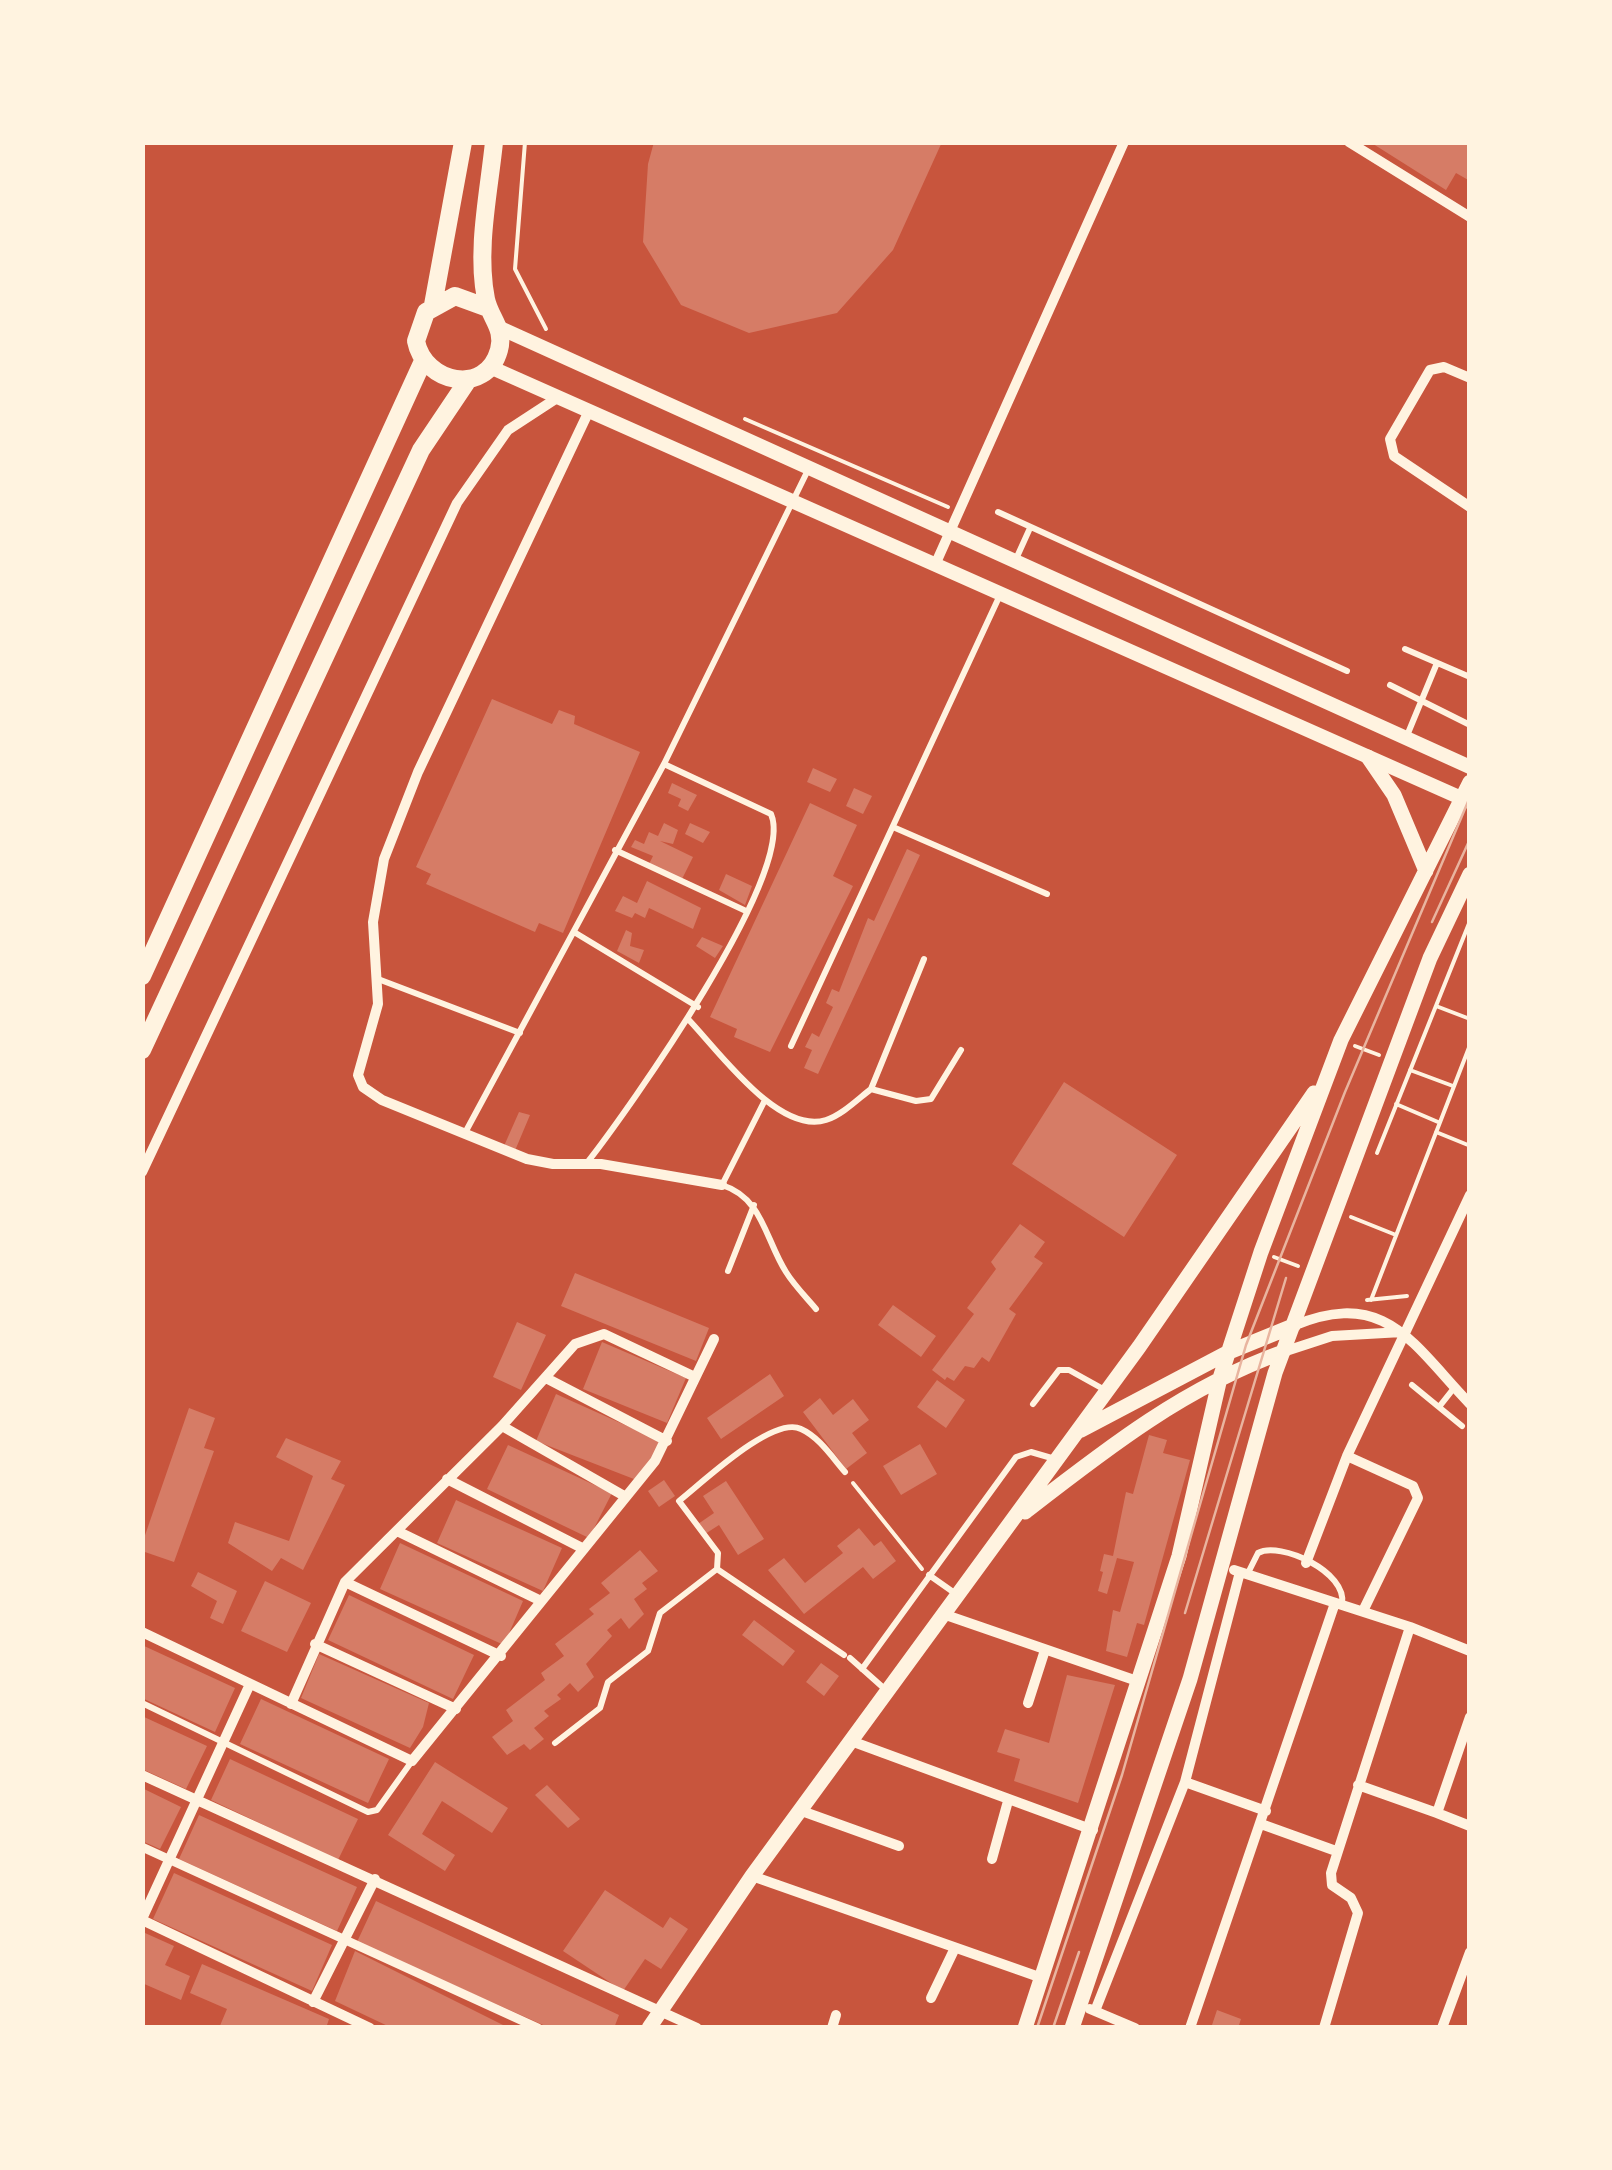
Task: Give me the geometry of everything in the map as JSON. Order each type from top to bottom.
[{"type":"main road","points":[[142,976],[422,361],[417,331],[433,305],[463,142]]},
{"type":"main road","points":[[142,1050],[414,466],[468,380],[490,367],[500,349],[500,328],[488,308],[483,264],[494,142]]},
{"type":"main road","points":[[433,305],[467,297],[488,308]]},
{"type":"main road","points":[[422,361],[442,377],[468,380]]},
{"type":"main road","points":[[1368,757],[1390,785],[1426,871]]},
{"type":"main road","points":[[1025,2028],[1093,1830],[1196,1496],[1220,1378],[1328,1074],[1341,1040],[1426,871],[1466,800],[1470,782]]},
{"type":"main road","points":[[1072,2028],[1087,2008],[1184,1697],[1283,1352],[1430,958],[1470,874]]},
{"type":"main road","points":[[650,2028],[752,1876],[1106,1391],[1328,1074]]},
{"type":"main road","points":[[1074,1434],[1229,1352],[1292,1326]]},
{"type":"main road","points":[[1010,1523],[1141,1424],[1220,1378],[1283,1352]]},
{"type":"street","points":[[935,566],[1124,142]]},
{"type":"street","points":[[1349,142],[1470,218]]},
{"type":"street","points":[[500,328],[1470,766]]},
{"type":"street","points":[[490,367],[1466,800]]},
{"type":"street","points":[[1470,378],[1444,367],[1430,370],[1390,439],[1394,456],[1470,507]]},
{"type":"street","points":[[142,1172],[462,494],[508,430],[556,398]]},
{"type":"street","points":[[588,413],[418,772],[384,859],[374,922],[378,1004],[358,1075],[363,1087],[382,1100],[466,1130],[528,1159],[722,1185]]},
{"type":"street","points":[[1306,1563],[1346,1456],[1470,1195]]},
{"type":"street","points":[[1292,1326],[1336,1314],[1381,1318],[1402,1332],[1470,1404]]},
{"type":"street","points":[[1283,1352],[1332,1336],[1402,1332]]},
{"type":"street","points":[[292,1704],[345,1582],[502,1426],[575,1344],[604,1334],[695,1377]]},
{"type":"street","points":[[142,1632],[412,1762],[502,1656],[539,1600],[584,1550],[667,1442],[714,1340]]},
{"type":"street","points":[[546,1378],[667,1442]]},
{"type":"street","points":[[502,1426],[626,1496]]},
{"type":"street","points":[[1346,1456],[1413,1486],[1418,1498],[1362,1611]]},
{"type":"street","points":[[446,1479],[584,1550]]},
{"type":"street","points":[[396,1531],[539,1600]]},
{"type":"street","points":[[1222,1566],[1467,1645]]},
{"type":"street","points":[[1136,2028],[1087,2008],[1185,1782],[1243,1574]]},
{"type":"street","points":[[345,1582],[502,1656]]},
{"type":"street","points":[[1190,2028],[1338,1604]]},
{"type":"street","points":[[943,1614],[1140,1682]]},
{"type":"street","points":[[1324,2028],[1358,1913],[1351,1898],[1330,1880],[1336,1851],[1410,1626]]},
{"type":"street","points":[[315,1644],[456,1710]]},
{"type":"street","points":[[1028,1703],[1045,1650]]},
{"type":"street","points":[[250,1684],[166,1858],[142,1919],[370,2028]]},
{"type":"street","points":[[1437,1813],[1470,1717]]},
{"type":"street","points":[[852,1741],[1093,1830]]},
{"type":"street","points":[[142,1775],[698,2028]]},
{"type":"street","points":[[1185,1782],[1266,1811]]},
{"type":"street","points":[[1358,1785],[1470,1826]]},
{"type":"street","points":[[992,1859],[1008,1801]]},
{"type":"street","points":[[799,1810],[899,1846]]},
{"type":"street","points":[[1261,1824],[1336,1851]]},
{"type":"street","points":[[142,1847],[538,2028]]},
{"type":"street","points":[[752,1876],[1042,1978]]},
{"type":"street","points":[[313,2002],[375,1879]]},
{"type":"street","points":[[931,1998],[954,1950]]},
{"type":"street","points":[[1442,2028],[1470,1952]]},
{"type":"street","points":[[832,2028],[836,2015]]},
{"type":"lane","points":[[466,1130],[664,764],[808,470]]},
{"type":"lane","points":[[998,512],[1347,671]]},
{"type":"lane","points":[[1014,562],[1030,528]]},
{"type":"lane","points":[[791,1046],[1000,595]]},
{"type":"lane","points":[[1405,649],[1470,676]]},
{"type":"lane","points":[[1405,739],[1437,662]]},
{"type":"lane","points":[[1390,685],[1470,725]]},
{"type":"lane","points":[[586,1164],[698,1007],[774,847],[771,814],[664,764]]},
{"type":"lane","points":[[893,826],[1047,894]]},
{"type":"lane","points":[[615,850],[746,912]]},
{"type":"lane","points":[[574,932],[698,1007]]},
{"type":"lane","points":[[688,1019],[764,1100],[795,1120],[831,1119],[871,1089],[924,959]]},
{"type":"lane","points":[[377,978],[520,1033]]},
{"type":"lane","points":[[871,1089],[916,1101],[932,1099],[961,1050]]},
{"type":"lane","points":[[764,1100],[722,1185],[740,1191],[754,1204],[788,1274],[816,1309]]},
{"type":"lane","points":[[728,1271],[754,1204]]},
{"type":"lane","points":[[1033,1404],[1060,1370],[1069,1370],[1106,1391]]},
{"type":"lane","points":[[1412,1385],[1462,1426]]},
{"type":"lane","points":[[1438,1407],[1454,1388]]},
{"type":"lane","points":[[555,1742],[600,1708],[608,1682],[648,1650],[660,1613],[717,1569],[718,1553],[679,1501],[769,1431],[788,1425],[802,1429],[844,1472]]},
{"type":"lane","points":[[862,1669],[1016,1456],[1031,1452],[1056,1460]]},
{"type":"lane","points":[[1243,1574],[1266,1548],[1338,1580],[1343,1592],[1338,1604]]},
{"type":"lane","points":[[717,1569],[847,1657],[887,1691]]},
{"type":"lane","points":[[930,1575],[957,1594]]},
{"type":"lane","points":[[142,1703],[368,1812],[377,1810],[412,1762]]},
{"type":"path","points":[[525,142],[515,269],[548,334]]},
{"type":"path","points":[[742,418],[959,512]]},
{"type":"path","points":[[1371,1169],[1470,921]]},
{"type":"path","points":[[1436,1006],[1470,1019]]},
{"type":"path","points":[[1341,1040],[1392,1060]]},
{"type":"path","points":[[1371,1300],[1470,1044]]},
{"type":"path","points":[[1410,1070],[1454,1086]]},
{"type":"path","points":[[1396,1104],[1440,1123]]},
{"type":"path","points":[[1436,1132],[1468,1145]]},
{"type":"path","points":[[1346,1232],[1358,1201]]},
{"type":"path","points":[[1352,1217],[1396,1235]]},
{"type":"path","points":[[1354,1302],[1402,1298],[1413,1289]]},
{"type":"path","points":[[844,1472],[930,1575]]},
{"type":"building","points":[[654,142],[942,142],[893,250],[837,313],[749,333],[681,305],[643,242],[648,164]]},
{"type":"building","points":[[1370,142],[1470,142],[1470,181],[1456,173],[1446,190]]},
{"type":"building","points":[[492,699],[552,724],[559,710],[575,716],[574,724],[640,752],[563,933],[539,923],[535,932],[426,884],[431,874],[416,867]]},
{"type":"building","points":[[813,768],[837,779],[830,792],[807,782]]},
{"type":"building","points":[[672,783],[697,795],[688,811],[678,806],[681,799],[668,793]]},
{"type":"building","points":[[854,788],[872,796],[863,814],[846,806]]},
{"type":"building","points":[[810,803],[857,825],[833,876],[853,886],[770,1052],[734,1037],[737,1029],[710,1017]]},
{"type":"building","points":[[664,823],[678,830],[673,844],[660,841],[693,857],[681,881],[648,866],[653,856],[631,847],[635,840],[644,844],[649,832],[658,836]]},
{"type":"building","points":[[690,823],[710,832],[703,843],[685,834]]},
{"type":"building","points":[[907,849],[920,855],[818,1074],[804,1068],[812,1050],[805,1047],[812,1033],[819,1037],[833,1007],[826,1003],[832,989],[839,992],[868,918],[874,921]]},
{"type":"building","points":[[726,874],[752,886],[745,905],[719,890]]},
{"type":"building","points":[[647,881],[701,908],[693,929],[649,908],[645,918],[615,911],[623,896],[637,903]]},
{"type":"building","points":[[626,930],[632,933],[630,946],[644,950],[639,963],[617,951]]},
{"type":"building","points":[[702,937],[723,946],[715,958],[696,946]]},
{"type":"building","points":[[1064,1082],[1177,1155],[1124,1237],[1012,1164]]},
{"type":"building","points":[[519,1112],[530,1115],[514,1153],[504,1146]]},
{"type":"building","points":[[1020,1224],[1045,1242],[1034,1257],[1043,1263],[1009,1309],[1016,1314],[989,1362],[982,1357],[974,1368],[965,1366],[954,1381],[947,1377],[945,1380],[932,1370],[974,1314],[967,1308],[996,1269],[991,1262]]},
{"type":"building","points":[[575,1273],[709,1328],[696,1361],[561,1306]]},
{"type":"building","points":[[893,1305],[936,1336],[921,1357],[878,1325]]},
{"type":"building","points":[[517,1322],[546,1335],[521,1390],[493,1377]]},
{"type":"building","points":[[602,1342],[686,1378],[667,1423],[583,1389]]},
{"type":"building","points":[[770,1374],[784,1396],[721,1439],[707,1418]]},
{"type":"building","points":[[937,1380],[965,1400],[946,1428],[917,1407]]},
{"type":"building","points":[[556,1394],[663,1442],[639,1481],[536,1441]]},
{"type":"building","points":[[820,1398],[833,1415],[853,1399],[869,1420],[852,1433],[867,1453],[846,1469],[803,1412]]},
{"type":"building","points":[[189,1408],[215,1418],[204,1448],[214,1451],[174,1562],[142,1551],[142,1544]]},
{"type":"building","points":[[1149,1435],[1167,1440],[1163,1453],[1190,1460],[1144,1625],[1137,1623],[1127,1657],[1106,1651],[1113,1610],[1120,1612],[1134,1562],[1117,1558],[1107,1594],[1098,1591],[1104,1554],[1113,1556],[1126,1492],[1133,1494]]},
{"type":"building","points":[[286,1438],[341,1461],[331,1479],[345,1485],[303,1570],[281,1558],[272,1571],[228,1543],[235,1522],[289,1541],[313,1476],[276,1457]]},
{"type":"building","points":[[920,1444],[937,1474],[901,1495],[883,1466]]},
{"type":"building","points":[[508,1445],[612,1493],[589,1538],[487,1489]]},
{"type":"building","points":[[664,1480],[675,1496],[659,1507],[648,1491]]},
{"type":"building","points":[[726,1481],[764,1539],[738,1555],[719,1525],[705,1534],[698,1524],[714,1513],[703,1496]]},
{"type":"building","points":[[456,1500],[562,1548],[543,1591],[437,1543]]},
{"type":"building","points":[[859,1528],[874,1546],[881,1541],[896,1561],[873,1579],[863,1567],[804,1614],[768,1570],[784,1558],[805,1583],[843,1553],[837,1546]]},
{"type":"building","points":[[400,1543],[523,1601],[504,1645],[380,1589]]},
{"type":"building","points":[[640,1550],[658,1571],[642,1583],[647,1589],[634,1599],[644,1614],[629,1629],[621,1618],[607,1630],[612,1636],[586,1664],[594,1677],[578,1692],[570,1683],[557,1695],[561,1699],[544,1711],[549,1716],[534,1728],[544,1739],[530,1750],[524,1744],[507,1755],[492,1737],[513,1721],[506,1710],[545,1680],[541,1673],[564,1656],[555,1644],[594,1614],[589,1609],[610,1593],[601,1583]]},
{"type":"building","points":[[198,1572],[237,1591],[223,1624],[210,1618],[217,1601],[191,1586]]},
{"type":"building","points":[[265,1581],[311,1603],[287,1652],[241,1631]]},
{"type":"building","points":[[349,1595],[474,1655],[453,1699],[328,1640]]},
{"type":"building","points":[[754,1620],[795,1651],[783,1666],[742,1635]]},
{"type":"building","points":[[142,1645],[235,1688],[215,1732],[142,1698]]},
{"type":"building","points":[[319,1654],[429,1703],[423,1727],[410,1748],[301,1698]]},
{"type":"building","points":[[821,1663],[839,1676],[824,1696],[806,1682]]},
{"type":"building","points":[[1067,1675],[1115,1685],[1078,1803],[1014,1781],[1020,1759],[997,1752],[1005,1729],[1049,1743]]},
{"type":"building","points":[[261,1699],[389,1759],[368,1803],[240,1744]]},
{"type":"building","points":[[142,1716],[207,1746],[186,1789],[142,1769]]},
{"type":"building","points":[[230,1759],[358,1819],[338,1860],[211,1800]]},
{"type":"building","points":[[435,1762],[508,1808],[492,1833],[442,1801],[422,1834],[455,1855],[445,1871],[388,1835]]},
{"type":"building","points":[[547,1785],[580,1819],[568,1828],[535,1795]]},
{"type":"building","points":[[142,1788],[181,1807],[160,1849],[142,1841]]},
{"type":"building","points":[[199,1815],[357,1887],[337,1931],[179,1859]]},
{"type":"building","points":[[174,1873],[332,1945],[312,1991],[153,1919]]},
{"type":"building","points":[[605,1890],[663,1928],[670,1917],[688,1929],[661,1969],[645,1959],[623,1991],[563,1951]]},
{"type":"building","points":[[376,1901],[619,2015],[614,2028],[550,2028],[357,1942]]},
{"type":"building","points":[[145,1933],[174,1946],[165,1965],[190,1976],[181,2000],[142,1983]]},
{"type":"building","points":[[355,1951],[509,2028],[392,2028],[335,2001]]},
{"type":"building","points":[[202,1964],[329,2019],[326,2028],[219,2028],[227,2009],[190,1993]]},
{"type":"building","points":[[1217,2010],[1241,2019],[1238,2028],[1211,2028]]},
{"type":"tram line","points":[[1037,2028],[1122,1775],[1246,1345],[1345,1092],[1470,797]]},
{"type":"tram line","points":[[1432,922],[1470,839]]},
{"type":"tram line","points":[[1185,1613],[1286,1278]]},
{"type":"tram line","points":[[1053,2028],[1079,1952]]}]
